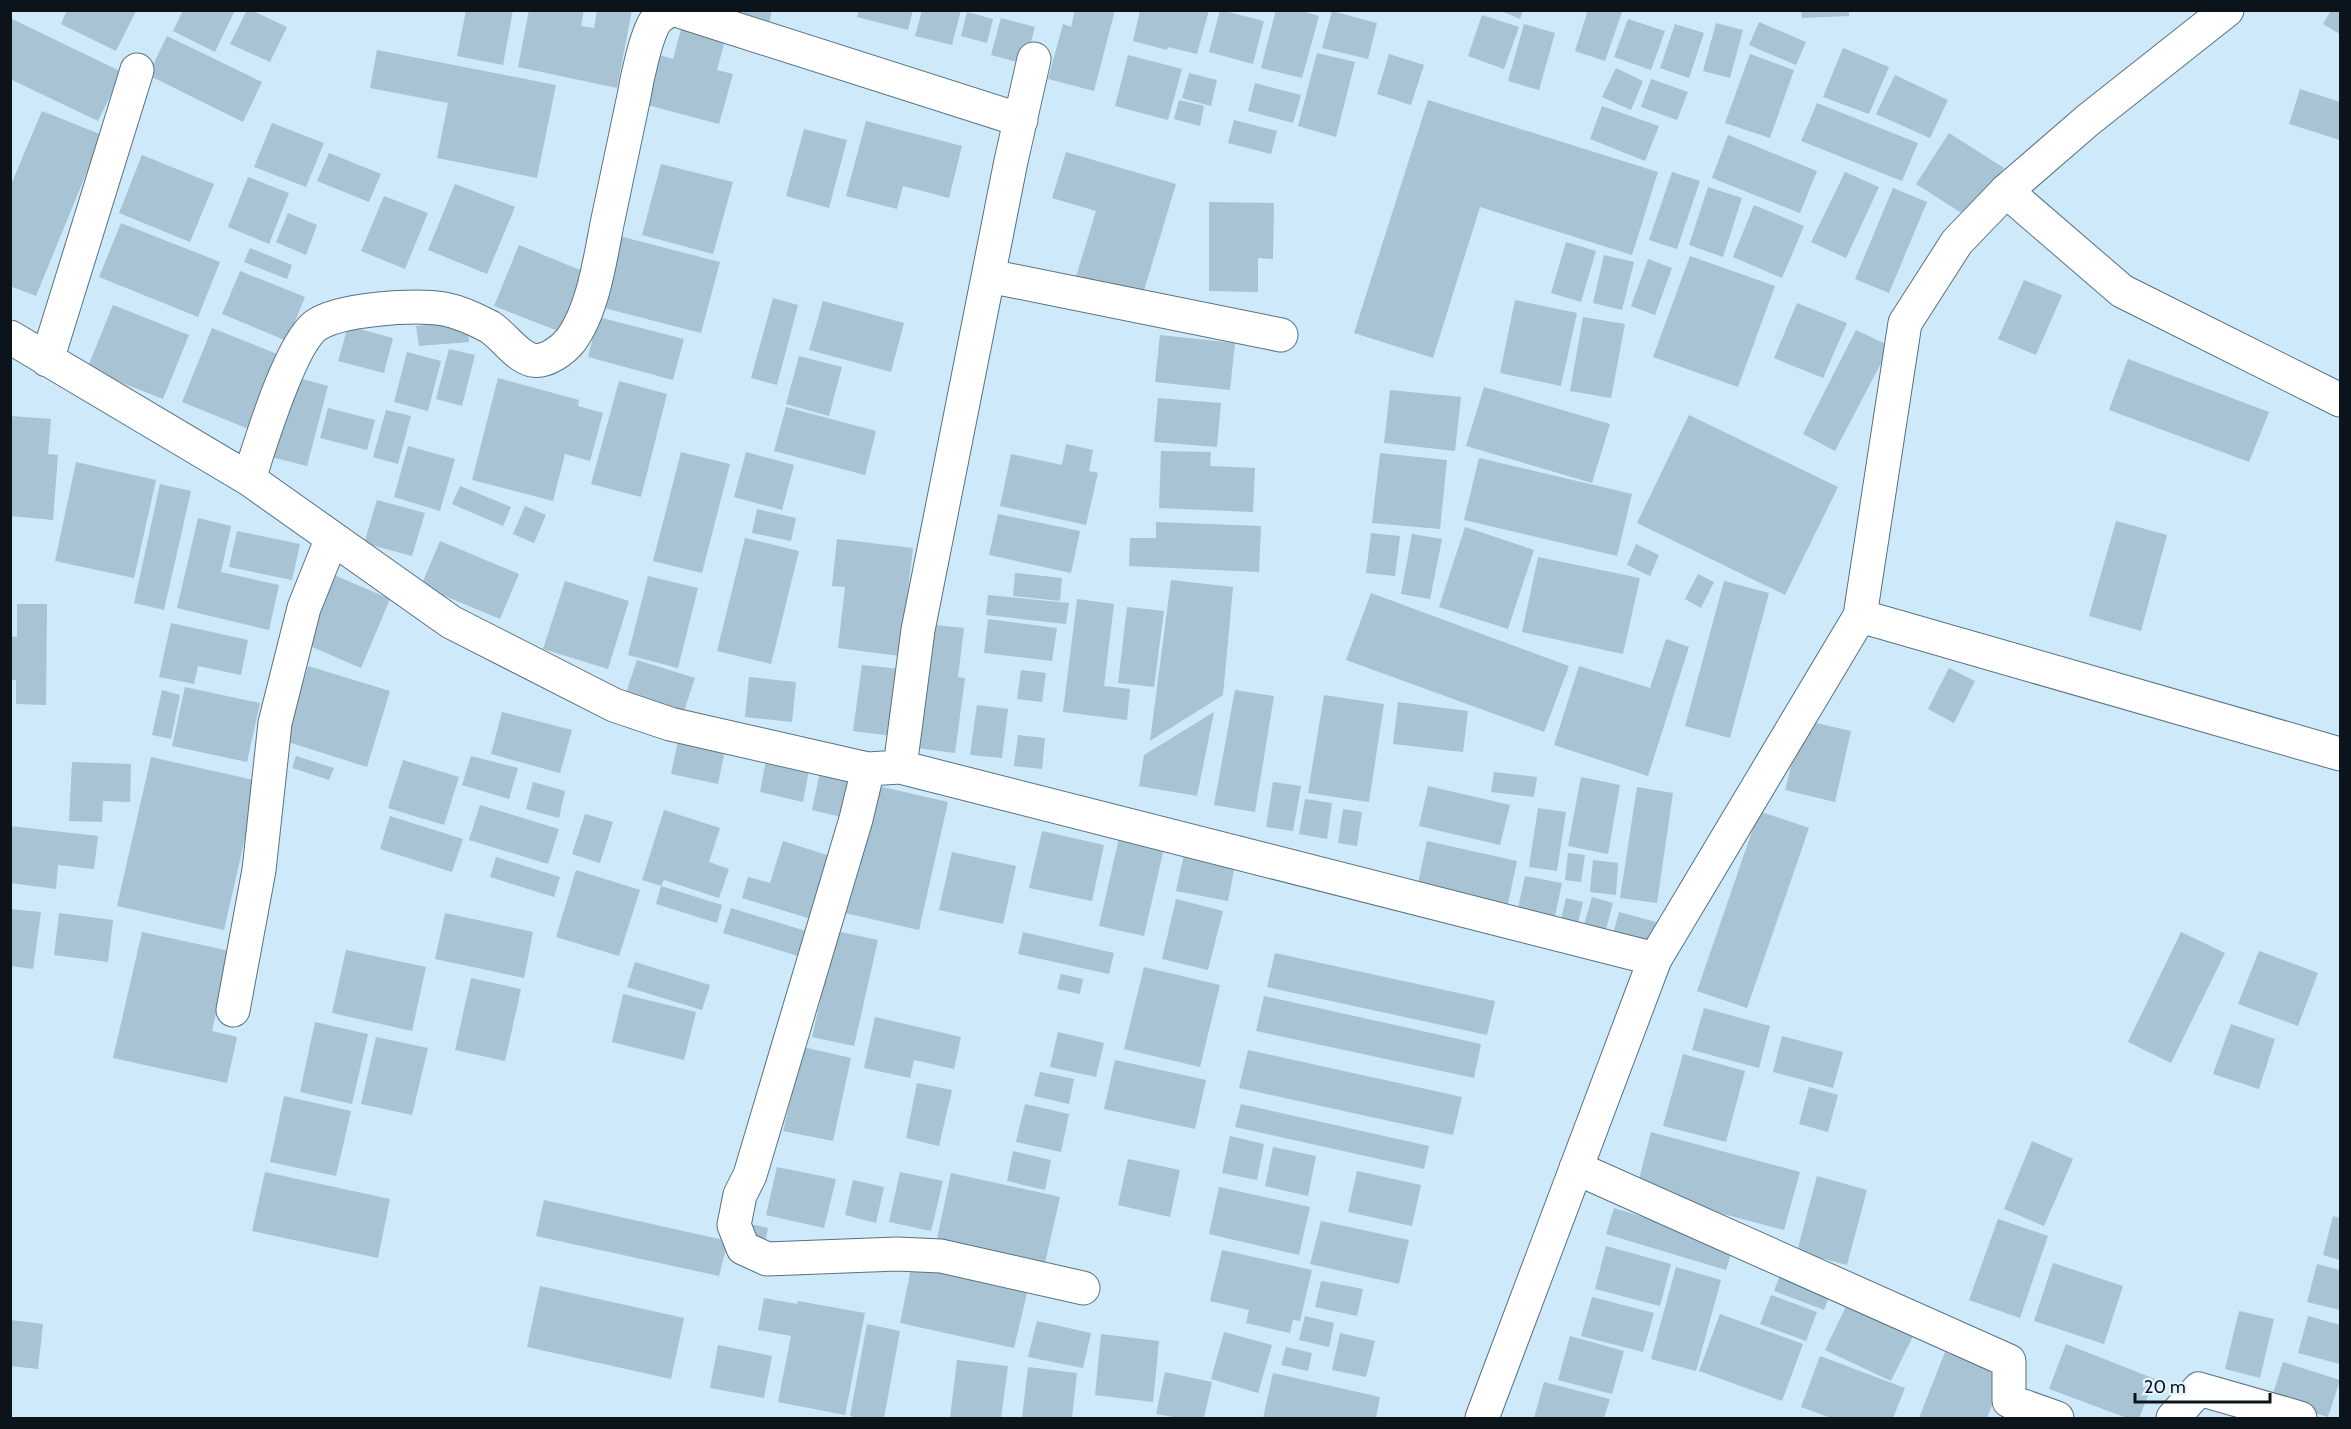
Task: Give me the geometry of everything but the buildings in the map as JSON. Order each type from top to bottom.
[{"type":"street","points":[[249,479],[288,371],[306,338],[316,326],[346,314],[378,309],[442,309],[463,314],[492,329],[530,360],[544,360],[564,348],[572,338],[595,283],[638,74],[650,33],[655,20],[669,10]]},
{"type":"street","points":[[676,10],[1021,120]]},
{"type":"street","points":[[1482,1419],[1655,959],[1860,616],[1905,323],[1957,242],[2006,191],[2088,120],[2227,10]]},
{"type":"street","points":[[900,767],[918,630],[1034,59]]},
{"type":"street","points":[[47,360],[137,70]]},
{"type":"street","points":[[2006,191],[2122,291],[2340,400]]},
{"type":"street","points":[[989,276],[1281,335]]},
{"type":"street","points":[[10,337],[249,479],[451,622],[614,705],[670,724],[868,769],[900,767],[1655,959]]},
{"type":"street","points":[[233,1010],[259,870],[275,723],[304,608],[332,538]]},
{"type":"street","points":[[1860,616],[2340,754]]},
{"type":"street","points":[[868,769],[856,819],[750,1175],[740,1195],[734,1225],[743,1248],[767,1259],[897,1254],[940,1256],[1083,1288]]},
{"type":"street","points":[[1576,1168],[2009,1361],[2009,1401],[2057,1419]]},
{"type":"street","points":[[2173,1419],[2199,1389],[2300,1419]]}]
